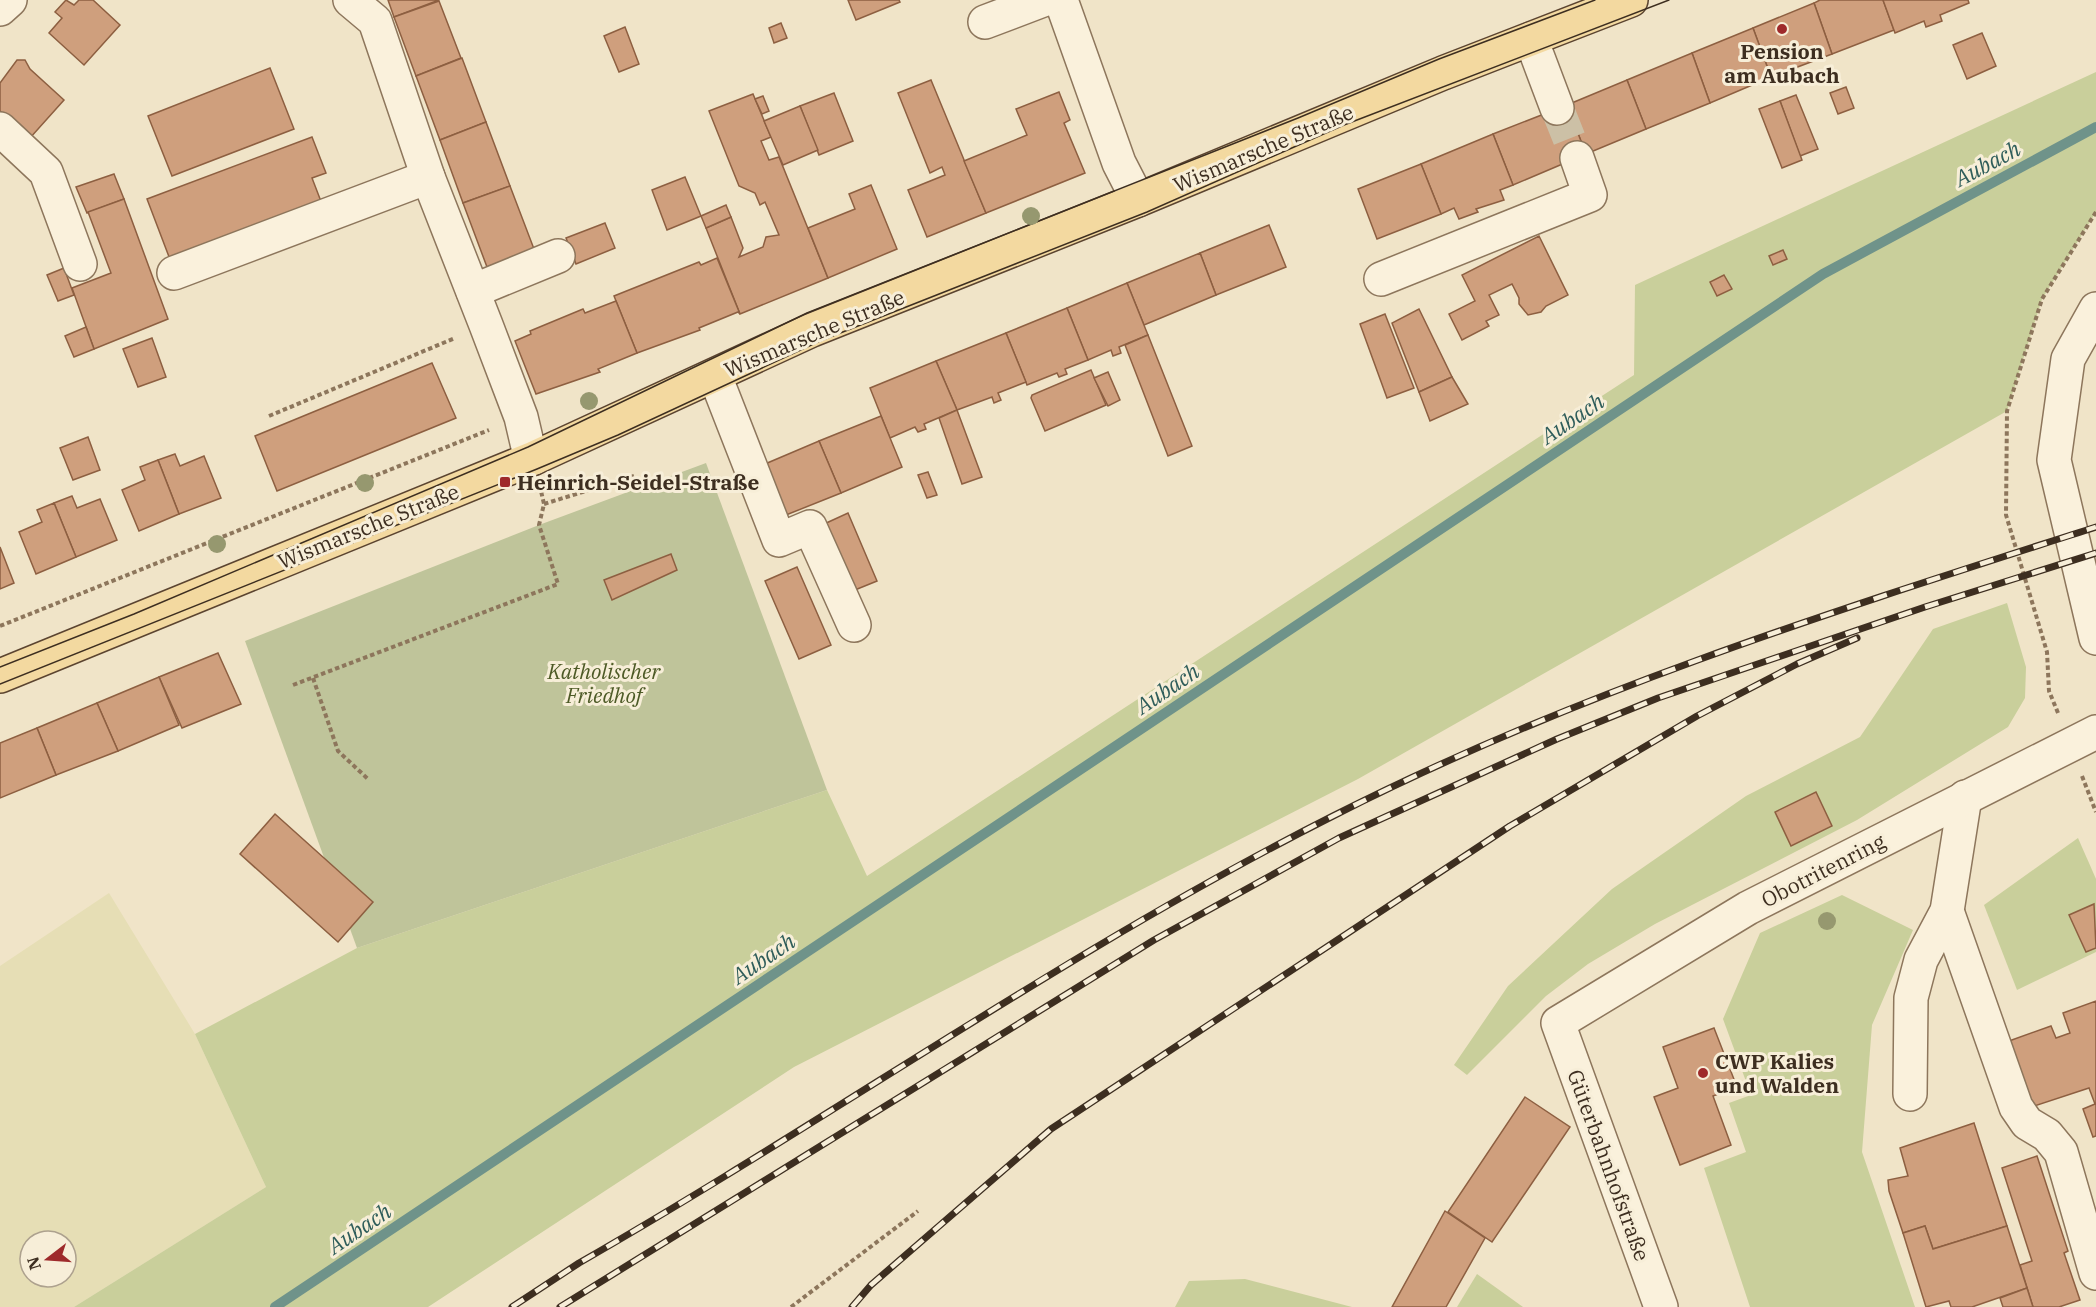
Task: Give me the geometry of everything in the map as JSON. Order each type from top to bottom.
[{"type":"main road","name":"Wismarsche Straße","points":[[0,676],[534,458],[812,330],[1631,0]]},
{"type":"street","points":[[0,9],[10,0]]},
{"type":"street","points":[[351,0],[375,21],[428,177],[521,417],[528,447],[534,458]]},
{"type":"street","points":[[985,22],[1043,0]]},
{"type":"street","points":[[1060,0],[1119,163],[1137,200]]},
{"type":"street","points":[[1531,39],[1557,108]]},
{"type":"street","points":[[0,129],[46,172],[81,264]]},
{"type":"street","points":[[1381,279],[1590,195],[1577,158]]},
{"type":"street","points":[[174,273],[428,177]]},
{"type":"street","points":[[473,291],[558,256]]},
{"type":"street","points":[[2096,309],[2068,359],[2054,460],[2096,638]]},
{"type":"street","points":[[715,376],[779,540],[810,527],[854,625]]},
{"type":"street","name":"Obotritenring","points":[[1558,1023],[1748,908],[2096,732]]},
{"type":"street","points":[[1910,1094],[1911,998],[1921,960],[1947,911],[1965,797]]},
{"type":"street","points":[[1947,911],[2016,1107],[2027,1123],[2048,1134],[2061,1152],[2096,1273]]},
{"type":"street","name":"Güterbahnhofstraße","points":[[1558,1023],[1661,1307]]},
{"type":"path","points":[[269,416],[486,325]]},
{"type":"path","points":[[0,626],[521,417]]},
{"type":"path","points":[[293,685],[558,584],[539,525],[544,504],[534,458]]},
{"type":"path","points":[[544,504],[634,476]]},
{"type":"path","points":[[313,678],[338,751],[368,778]]},
{"type":"path","points":[[791,1307],[918,1211]]},
{"type":"shaded area","points":[[109,893],[195,1034],[266,1187],[74,1307],[0,1307],[0,966]]},
{"type":"green space","points":[[2096,72],[2096,212],[2042,299],[2007,411],[1358,779],[794,1067],[428,1307],[74,1307],[266,1187],[195,1034],[357,948],[827,790],[867,876],[1634,375],[1635,285]]},
{"type":"green space","name":"Katholischer Friedhof","points":[[706,463],[827,790],[357,948],[245,641],[539,525]]},
{"type":"green space","points":[[2007,603],[2026,667],[2025,698],[2008,727],[1857,820],[1655,924],[1588,964],[1546,996],[1467,1075],[1454,1065],[1508,986],[1612,889],[1746,796],[1860,737],[1933,629]]},
{"type":"green space","points":[[2078,838],[2096,879],[2096,952],[2017,990],[1984,905]]},
{"type":"green space","points":[[1842,895],[1913,930],[1872,1025],[1862,1152],[1915,1307],[1750,1307],[1704,1168],[1746,1152],[1729,1103],[1751,1095],[1723,1019],[1760,933]]},
{"type":"green space","points":[[1477,1274],[1523,1307],[1457,1307]]},
{"type":"green space","points":[[1245,1279],[1352,1307],[1175,1307],[1189,1281]]},
{"type":"building","points":[[66,0],[74,5],[79,0],[93,0],[120,25],[84,65],[49,33],[62,18],[55,12]]},
{"type":"building","points":[[388,0],[439,0],[394,17]]},
{"type":"building","points":[[848,0],[899,0],[900,2],[856,20]]},
{"type":"building","points":[[1820,0],[1883,0],[1894,30],[1832,54],[1814,3]]},
{"type":"building","points":[[1883,0],[1968,0],[1969,3],[1940,15],[1942,21],[1926,27],[1924,21],[1895,33]]},
{"type":"building","points":[[439,1],[461,58],[416,76],[394,17]]},
{"type":"building","points":[[1814,3],[1832,54],[1771,77],[1753,28]]},
{"type":"building","points":[[781,23],[787,38],[774,43],[769,28]]},
{"type":"building","points":[[625,27],[639,64],[619,72],[604,36]]},
{"type":"building","points":[[1753,28],[1771,77],[1710,103],[1692,53]]},
{"type":"building","points":[[1982,33],[1996,66],[1967,79],[1953,45]]},
{"type":"building","points":[[1692,53],[1710,103],[1646,129],[1627,80]]},
{"type":"building","points":[[462,58],[486,122],[440,140],[416,76]]},
{"type":"building","points":[[17,60],[25,60],[30,69],[64,100],[30,138],[0,111],[0,83]]},
{"type":"building","points":[[270,68],[294,129],[172,176],[148,116]]},
{"type":"building","points":[[931,80],[986,213],[927,237],[908,190],[945,175],[942,167],[930,173],[898,93]]},
{"type":"building","points":[[1627,80],[1646,129],[1586,154],[1567,105]]},
{"type":"building","points":[[1846,87],[1854,108],[1838,114],[1830,93]]},
{"type":"building","points":[[1059,92],[1070,120],[1064,123],[1085,173],[986,213],[964,161],[1027,135],[1016,109]]},
{"type":"building","points":[[834,93],[853,141],[819,155],[800,106]]},
{"type":"building","points":[[753,94],[771,137],[761,141],[769,160],[779,157],[828,278],[740,314],[706,228],[731,217],[743,248],[739,257],[763,247],[766,237],[779,235],[765,202],[760,205],[755,193],[739,186],[709,111]]},
{"type":"building","points":[[1796,95],[1818,149],[1800,156],[1780,101]]},
{"type":"building","points":[[763,96],[769,111],[762,114],[755,99]]},
{"type":"building","points":[[1780,101],[1802,160],[1782,168],[1759,109]]},
{"type":"building","points":[[1567,105],[1586,154],[1513,185],[1493,134]]},
{"type":"building","points":[[800,106],[818,150],[783,165],[764,121]]},
{"type":"building","points":[[486,122],[510,186],[463,203],[440,140]]},
{"type":"building","points":[[1493,134],[1513,185],[1500,190],[1504,200],[1476,209],[1478,212],[1459,219],[1454,208],[1441,214],[1421,164]]},
{"type":"building","points":[[312,137],[326,173],[312,178],[322,204],[171,262],[147,199]]},
{"type":"building","points":[[1421,164],[1441,214],[1377,239],[1358,189]]},
{"type":"building","points":[[114,174],[124,199],[87,213],[76,187]]},
{"type":"building","points":[[685,177],[701,216],[667,230],[652,190]]},
{"type":"building","points":[[871,185],[897,249],[828,278],[808,228],[855,209],[849,194]]},
{"type":"building","points":[[510,186],[534,249],[487,267],[463,203]]},
{"type":"building","points":[[124,199],[168,319],[94,349],[72,288],[111,273],[88,212]]},
{"type":"building","points":[[726,205],[731,217],[706,228],[701,216]]},
{"type":"building","points":[[605,223],[615,248],[576,264],[566,238]]},
{"type":"building","points":[[1269,225],[1286,267],[1216,295],[1200,253]]},
{"type":"building","points":[[1539,236],[1568,295],[1546,306],[1541,312],[1528,315],[1519,304],[1519,298],[1512,284],[1489,295],[1499,315],[1486,321],[1489,326],[1462,340],[1449,314],[1475,301],[1462,275]]},
{"type":"building","points":[[1783,250],[1787,259],[1773,265],[1769,256]]},
{"type":"building","points":[[1200,253],[1216,295],[1144,325],[1127,283]]},
{"type":"building","points":[[717,258],[740,314],[738,312],[699,328],[700,330],[637,353],[614,296],[699,262],[701,265]]},
{"type":"building","points":[[64,268],[74,295],[58,301],[47,275]]},
{"type":"building","points":[[1724,275],[1732,289],[1717,296],[1710,282]]},
{"type":"building","points":[[1127,283],[1148,335],[1119,347],[1121,353],[1113,356],[1111,350],[1088,360],[1067,308]]},
{"type":"building","points":[[616,301],[637,353],[598,369],[600,372],[536,394],[515,341],[531,334],[530,331],[583,309],[585,313]]},
{"type":"building","points":[[1067,308],[1088,360],[1065,369],[1067,374],[1059,377],[1057,373],[1027,385],[1006,333]]},
{"type":"building","points":[[1419,309],[1452,377],[1419,392],[1392,323]]},
{"type":"building","points":[[1385,314],[1414,388],[1387,398],[1360,324]]},
{"type":"building","points":[[86,327],[94,349],[74,357],[65,336]]},
{"type":"building","points":[[1006,333],[1026,382],[998,393],[1001,400],[994,403],[992,397],[957,410],[936,361]]},
{"type":"building","points":[[1148,335],[1192,446],[1168,456],[1125,345]]},
{"type":"building","points":[[152,338],[166,377],[138,387],[123,349]]},
{"type":"building","points":[[936,361],[957,410],[924,424],[926,429],[918,432],[915,427],[890,438],[870,388]]},
{"type":"building","points":[[432,363],[456,418],[277,491],[255,436]]},
{"type":"building","points":[[1091,370],[1106,405],[1045,431],[1031,398],[1032,395]]},
{"type":"building","points":[[1108,372],[1120,400],[1108,406],[1094,378]]},
{"type":"building","points":[[1452,377],[1468,404],[1430,421],[1419,392]]},
{"type":"building","points":[[957,410],[982,477],[962,484],[939,418]]},
{"type":"building","points":[[881,416],[902,467],[841,493],[819,441]]},
{"type":"building","points":[[88,437],[100,470],[73,480],[60,448]]},
{"type":"building","points":[[819,441],[841,493],[786,515],[765,464]]},
{"type":"building","points":[[175,454],[180,466],[204,456],[221,498],[179,514],[158,460]]},
{"type":"building","points":[[158,460],[179,514],[139,531],[122,490],[145,480],[140,467]]},
{"type":"building","points":[[928,472],[937,495],[927,498],[918,475]]},
{"type":"building","points":[[72,496],[77,508],[100,499],[117,540],[76,557],[54,503]]},
{"type":"building","points":[[54,503],[76,557],[36,574],[19,532],[42,522],[37,510]]},
{"type":"building","points":[[848,513],[877,581],[850,592],[822,525]]},
{"type":"building","points":[[0,547],[14,583],[0,589]]},
{"type":"building","points":[[671,554],[677,570],[612,600],[604,580]]},
{"type":"building","points":[[797,567],[831,645],[799,659],[765,581]]},
{"type":"building","points":[[218,653],[241,704],[182,728],[159,677]]},
{"type":"building","points":[[159,677],[179,725],[118,751],[97,703]]},
{"type":"building","points":[[97,703],[118,751],[56,775],[37,728]]},
{"type":"building","points":[[37,728],[56,775],[0,798],[0,743]]},
{"type":"building","points":[[1816,792],[1832,826],[1791,846],[1775,812]]},
{"type":"building","points":[[275,814],[373,902],[338,942],[240,854]]},
{"type":"building","points":[[2094,904],[2096,948],[2086,952],[2069,915]]},
{"type":"building","points":[[2096,1001],[2096,1136],[2093,1137],[2083,1109],[2095,1104],[2089,1088],[2031,1107],[2009,1041],[2051,1026],[2056,1038],[2070,1033],[2063,1013]]},
{"type":"building","points":[[1714,1028],[1737,1087],[1713,1096],[1731,1145],[1680,1165],[1654,1097],[1678,1088],[1663,1047]]},
{"type":"building","points":[[1525,1097],[1570,1127],[1492,1242],[1448,1212]]},
{"type":"building","points":[[1974,1123],[2007,1226],[1933,1249],[1925,1226],[1903,1233],[1889,1191],[1888,1180],[1908,1176],[1900,1148]]},
{"type":"building","points":[[2037,1156],[2068,1251],[2064,1253],[2080,1300],[2059,1307],[2033,1307],[2020,1265],[2032,1261],[2002,1168]]},
{"type":"building","points":[[1445,1211],[1485,1238],[1446,1307],[1392,1307]]},
{"type":"building","points":[[1925,1226],[1933,1249],[2007,1226],[2027,1288],[1972,1307],[1951,1307],[1949,1301],[1926,1307],[1903,1233]]},
{"type":"building","points":[[2027,1288],[2033,1307],[2003,1307],[2000,1298]]},
{"type":"waterway","name":"Aubach","points":[[275,1307],[1823,274],[2096,127]]},
{"type":"tunnel","points":[[1557,108],[1577,158]]},
{"type":"tram line","points":[[0,667],[134,614],[528,447],[807,313],[1298,118],[1439,59],[1595,0]]},
{"type":"tram line","points":[[0,684],[537,469],[618,435],[820,341],[1147,212],[1344,125],[1669,0]]},
{"type":"railway","points":[[512,1307],[579,1263],[767,1151],[1046,977],[1236,867],[1333,816],[1425,771],[1518,730],[1708,656],[2096,527]]},
{"type":"railway","points":[[560,1307],[1154,940],[1339,838],[1557,739],[1658,698],[1925,607],[2096,553]]},
{"type":"railway","points":[[852,1307],[871,1285],[1051,1129],[1510,826],[1697,716],[1797,664],[1857,638]]},
{"type":"place","name":"Pension am Aubach","points":[[1782,29]]},
{"type":"place","name":"Heinrich-Seidel-Straße","points":[[505,482]]},
{"type":"place","name":"CWP Kalies und Walden","points":[[1703,1073]]}]
